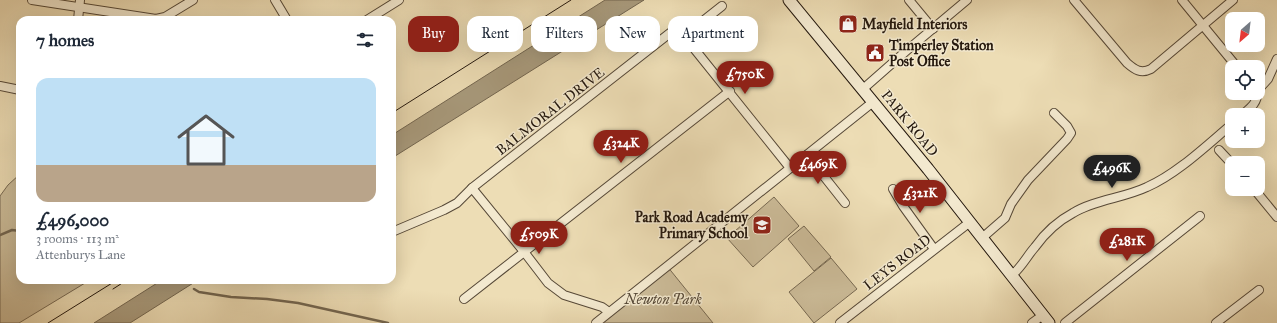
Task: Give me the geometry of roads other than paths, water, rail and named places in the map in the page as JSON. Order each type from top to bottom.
[{"type":"main road","name":"PARK ROAD","points":[[789,0],[970,222],[1046,319]]},
{"type":"street","points":[[32,0],[80,4],[141,16]]},
{"type":"street","points":[[167,16],[193,0]]},
{"type":"street","points":[[275,0],[285,16]]},
{"type":"street","points":[[373,16],[399,0]]},
{"type":"street","points":[[909,0],[933,29]]},
{"type":"street","points":[[863,90],[905,52],[967,0]]},
{"type":"street","points":[[1074,0],[1127,63],[1142,72],[1151,69],[1233,0]]},
{"type":"street","points":[[1182,0],[1231,60]]},
{"type":"street","points":[[78,16],[80,4]]},
{"type":"street","points":[[709,16],[722,6]]},
{"type":"street","name":"BALMORAL DRIVE","points":[[472,188],[668,35]]},
{"type":"street","points":[[697,52],[790,168]]},
{"type":"street","points":[[1265,82],[1277,59]]},
{"type":"street","points":[[0,86],[16,89]]},
{"type":"street","points":[[464,299],[525,253],[730,91]]},
{"type":"street","points":[[1249,108],[1256,100]]},
{"type":"street","points":[[596,323],[873,102]]},
{"type":"street","points":[[982,238],[1005,218],[1011,204],[1028,180],[1071,133],[1067,126],[1054,113]]},
{"type":"street","points":[[1012,275],[1043,236],[1074,212],[1086,207],[1132,194],[1157,182],[1173,173],[1225,130]]},
{"type":"street","points":[[1219,150],[1225,156]]},
{"type":"street","points":[[807,155],[845,203]]},
{"type":"street","points":[[396,230],[450,207],[457,203],[472,188],[548,283],[564,295],[602,307],[609,312]]},
{"type":"street","points":[[893,189],[903,206],[934,249]]},
{"type":"street","points":[[1260,196],[1277,217]]},
{"type":"street","points":[[1065,323],[1200,216]]},
{"type":"street","name":"LEYS ROAD","points":[[840,323],[970,222]]},
{"type":"street","points":[[1216,323],[1259,290]]},
{"type":"street","points":[[1032,323],[1046,319]]},
{"type":"waterway","points":[[0,235],[12,230],[16,230]]},
{"type":"waterway","points":[[194,289],[199,292],[231,297],[267,299],[298,303],[388,323]]},
{"type":"tram line","points":[[396,110],[571,0]]},
{"type":"tram line","points":[[48,323],[111,284]]},
{"type":"tram line","points":[[113,289],[121,284]]},
{"type":"place","name":"Mayfield Interiors","points":[[848,24]]},
{"type":"place","name":"Timperley Station Post Office","points":[[875,53]]},
{"type":"place","name":"Park Road Academy Primary School","points":[[762,225]]},
{"type":"park label","name":"Newton Park","points":[[663,299]]}]
